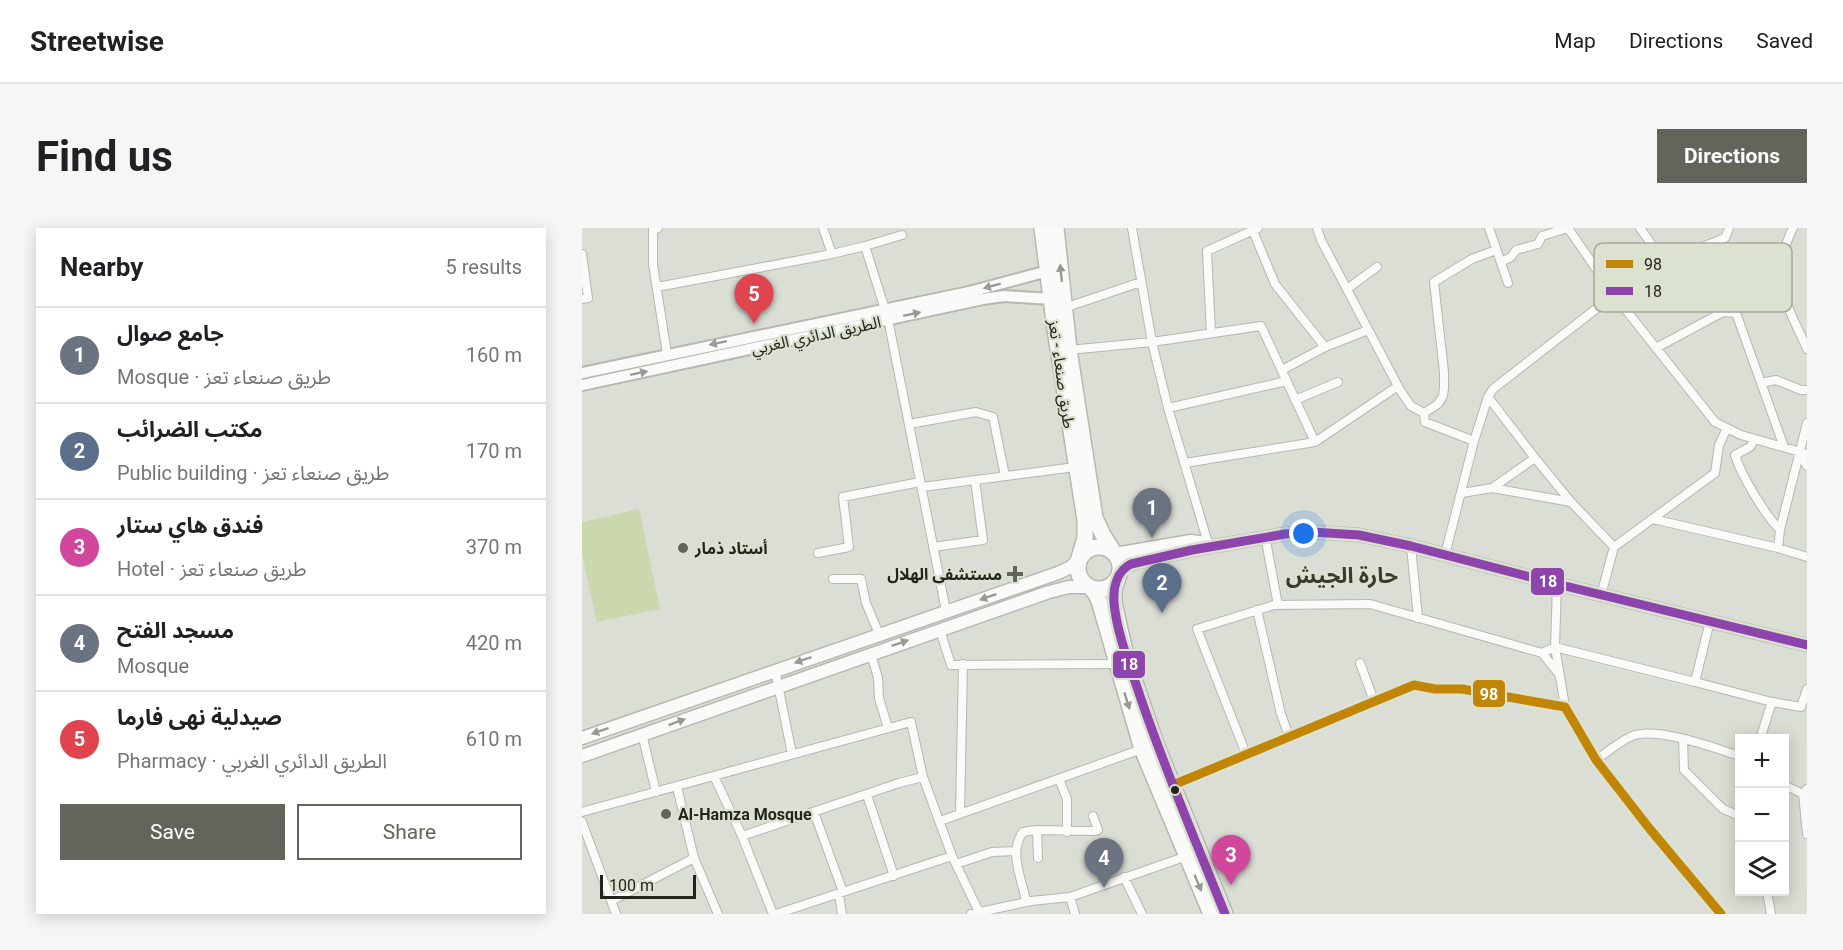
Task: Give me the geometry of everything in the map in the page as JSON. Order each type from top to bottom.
[{"type":"highway","name":"طريق صنعاء - تعز","points":[[1042,228],[1048,271],[1058,304]]},
{"type":"highway","name":"طريق صنعاء - تعز","points":[[1056,228],[1058,304],[1075,467],[1090,519]]},
{"type":"highway","name":"طريق صنعاء - تعز","points":[[1060,329],[1069,351],[1090,519]]},
{"type":"highway","points":[[1090,519],[1115,554],[1120,567],[1114,590],[1114,603],[1126,656],[1156,744],[1225,914]]},
{"type":"highway","points":[[1090,519],[1080,558],[1078,571],[1080,578],[1095,593],[1099,601],[1142,749],[1211,914]]},
{"type":"highway","points":[[1080,558],[1089,549],[1096,547],[1110,550],[1115,554]]},
{"type":"highway","points":[[1090,587],[1103,588],[1110,585],[1119,574]]},
{"type":"main road","name":"الطريق الدائري الغربي","points":[[582,386],[887,314],[1048,271]]},
{"type":"main road","name":"الطريق الدائري الغربي","points":[[582,373],[668,354],[983,298],[1004,296],[1058,304]]},
{"type":"main road","points":[[1119,574],[1124,567],[1131,564],[1265,536],[1336,533],[1411,546],[1807,645]]},
{"type":"main road","points":[[1115,554],[1191,541],[1224,544]]},
{"type":"main road","points":[[582,738],[1058,573],[1071,567],[1080,558]]},
{"type":"main road","points":[[582,756],[1049,592],[1069,587],[1090,587]]},
{"type":"street","points":[[823,228],[832,254]]},
{"type":"street","points":[[1132,228],[1152,342],[1168,408],[1208,543]]},
{"type":"street","points":[[1232,228],[1235,239]]},
{"type":"street","points":[[1317,228],[1321,240],[1398,386],[1411,406],[1424,413]]},
{"type":"street","points":[[1489,228],[1508,282]]},
{"type":"street","points":[[1501,262],[1511,257],[1516,250],[1538,244],[1542,236],[1568,228],[1594,266]]},
{"type":"street","points":[[1640,228],[1651,243]]},
{"type":"street","points":[[1712,243],[1725,238],[1729,228]]},
{"type":"street","points":[[1787,243],[1793,228]]},
{"type":"street","points":[[652,229],[653,264],[668,354]]},
{"type":"street","points":[[1211,333],[1207,251],[1256,229],[1275,284],[1325,347]]},
{"type":"street","points":[[657,287],[832,254],[902,234]]},
{"type":"street","points":[[865,246],[887,314],[946,611]]},
{"type":"street","points":[[1424,413],[1438,404],[1443,396],[1444,388],[1434,282],[1472,259],[1496,250]]},
{"type":"street","points":[[582,254],[588,298],[582,299]]},
{"type":"street","points":[[1347,289],[1377,267]]},
{"type":"street","points":[[1058,304],[1141,282]]},
{"type":"street","points":[[1445,555],[1474,441],[1488,397],[1493,389],[1594,311]]},
{"type":"street","points":[[1627,312],[1715,422],[1755,439],[1807,454]]},
{"type":"street","points":[[1656,348],[1723,312],[1736,313],[1784,447]]},
{"type":"street","points":[[1791,312],[1807,349]]},
{"type":"street","points":[[1069,351],[1261,326],[1315,442]]},
{"type":"street","points":[[1282,370],[1325,347],[1368,330]]},
{"type":"street","points":[[1761,383],[1776,380],[1801,390],[1807,390]]},
{"type":"street","points":[[1168,408],[1287,381]]},
{"type":"street","points":[[1295,400],[1338,382]]},
{"type":"street","points":[[1185,463],[1315,442],[1398,386]]},
{"type":"street","points":[[1488,397],[1571,502],[1614,547]]},
{"type":"street","points":[[909,424],[976,412],[993,417],[1005,476]]},
{"type":"street","points":[[1424,413],[1425,422],[1474,441]]},
{"type":"street","points":[[1778,548],[1798,452],[1807,423]]},
{"type":"street","points":[[1601,595],[1614,547],[1715,474],[1719,445],[1727,428]]},
{"type":"street","points":[[1755,439],[1750,447],[1735,455],[1738,466],[1770,521],[1780,530]]},
{"type":"street","points":[[1798,452],[1807,466]]},
{"type":"street","points":[[1492,488],[1535,458]]},
{"type":"street","points":[[818,553],[849,547],[843,497],[921,484],[975,480],[1075,467]]},
{"type":"street","points":[[933,548],[983,540],[975,480]]},
{"type":"street","points":[[1462,493],[1492,488],[1571,502]]},
{"type":"street","points":[[1653,519],[1807,557]]},
{"type":"street","points":[[1265,536],[1278,605]]},
{"type":"street","points":[[1411,546],[1418,618]]},
{"type":"street","points":[[833,579],[861,579],[866,603],[879,634]]},
{"type":"street","points":[[1557,584],[1556,647],[1565,707],[1596,760],[1721,914]]},
{"type":"street","points":[[1246,754],[1197,630],[1257,610],[1278,605],[1370,604],[1542,653],[1559,674]]},
{"type":"street","points":[[1257,610],[1281,714],[1289,736]]},
{"type":"street","points":[[1695,682],[1710,621]]},
{"type":"street","points":[[940,630],[951,665],[963,663],[1116,664]]},
{"type":"street","points":[[1542,653],[1556,647],[1772,702],[1804,708],[1807,689]]},
{"type":"street","points":[[871,654],[878,678],[879,698],[888,728]]},
{"type":"street","points":[[960,814],[963,663]]},
{"type":"street","points":[[1360,663],[1374,702]]},
{"type":"street","points":[[775,670],[792,754]]},
{"type":"street","points":[[1173,785],[1414,685],[1435,689],[1462,689],[1565,707]]},
{"type":"street","points":[[1761,734],[1772,702]]},
{"type":"street","points":[[582,812],[911,722],[923,777],[954,860],[977,913],[1026,902],[1070,897],[1187,856]]},
{"type":"street","points":[[642,734],[656,792]]},
{"type":"street","points":[[1596,760],[1634,735],[1651,734],[1683,739],[1735,755]]},
{"type":"street","points":[[1683,739],[1684,770],[1723,809],[1735,814]]},
{"type":"street","points":[[940,821],[1142,749]]},
{"type":"street","points":[[714,776],[775,914],[894,876],[954,860],[992,852],[1016,850]]},
{"type":"street","points":[[742,836],[923,777]]},
{"type":"street","points":[[1059,778],[1067,799],[1067,832]]},
{"type":"street","points":[[1789,786],[1805,791],[1807,834]]},
{"type":"street","points":[[677,787],[694,858],[718,914]]},
{"type":"street","points":[[867,795],[894,876]]},
{"type":"street","points":[[814,812],[841,893],[842,914]]},
{"type":"street","points":[[1026,902],[1018,871],[1016,850],[1018,839],[1023,832],[1098,830],[1093,816]]},
{"type":"street","points":[[582,822],[616,914]]},
{"type":"street","points":[[1037,830],[1038,858]]},
{"type":"street","points":[[611,902],[694,858]]},
{"type":"street","points":[[1125,877],[1142,914]]},
{"type":"street","points":[[1768,896],[1771,914]]},
{"type":"street","points":[[1070,897],[1075,914]]},
{"type":"green space","points":[[639,509],[660,609],[597,622],[582,554],[582,522]]},
{"type":"transit line","name":"18","points":[[1225,914],[1160,751],[1121,638],[1114,591],[1119,575],[1131,564],[1192,550],[1285,534],[1312,532],[1359,535],[1807,645]]},
{"type":"transit line","name":"98","points":[[1173,785],[1414,685],[1435,689],[1462,689],[1565,707],[1596,760],[1721,914]]},
{"type":"place","name":"صيدلية نهى فارما","points":[[754,324]]},
{"type":"place","name":"جامع صوال","points":[[1152,538]]},
{"type":"place","name":"أستاد ذمار","points":[[683,548]]},
{"type":"place","name":"مستشفى الهلال","points":[[1015,574]]},
{"type":"place","name":"مكتب الضرائب","points":[[1162,613]]},
{"type":"place","name":"Al-Hamza Mosque","points":[[666,814]]},
{"type":"place","name":"فندق هاي ستار","points":[[1231,885]]},
{"type":"place","name":"مسجد الفتح","points":[[1104,888]]},
{"type":"district","name":"حارة الجيش","points":[[1342,575]]}]
